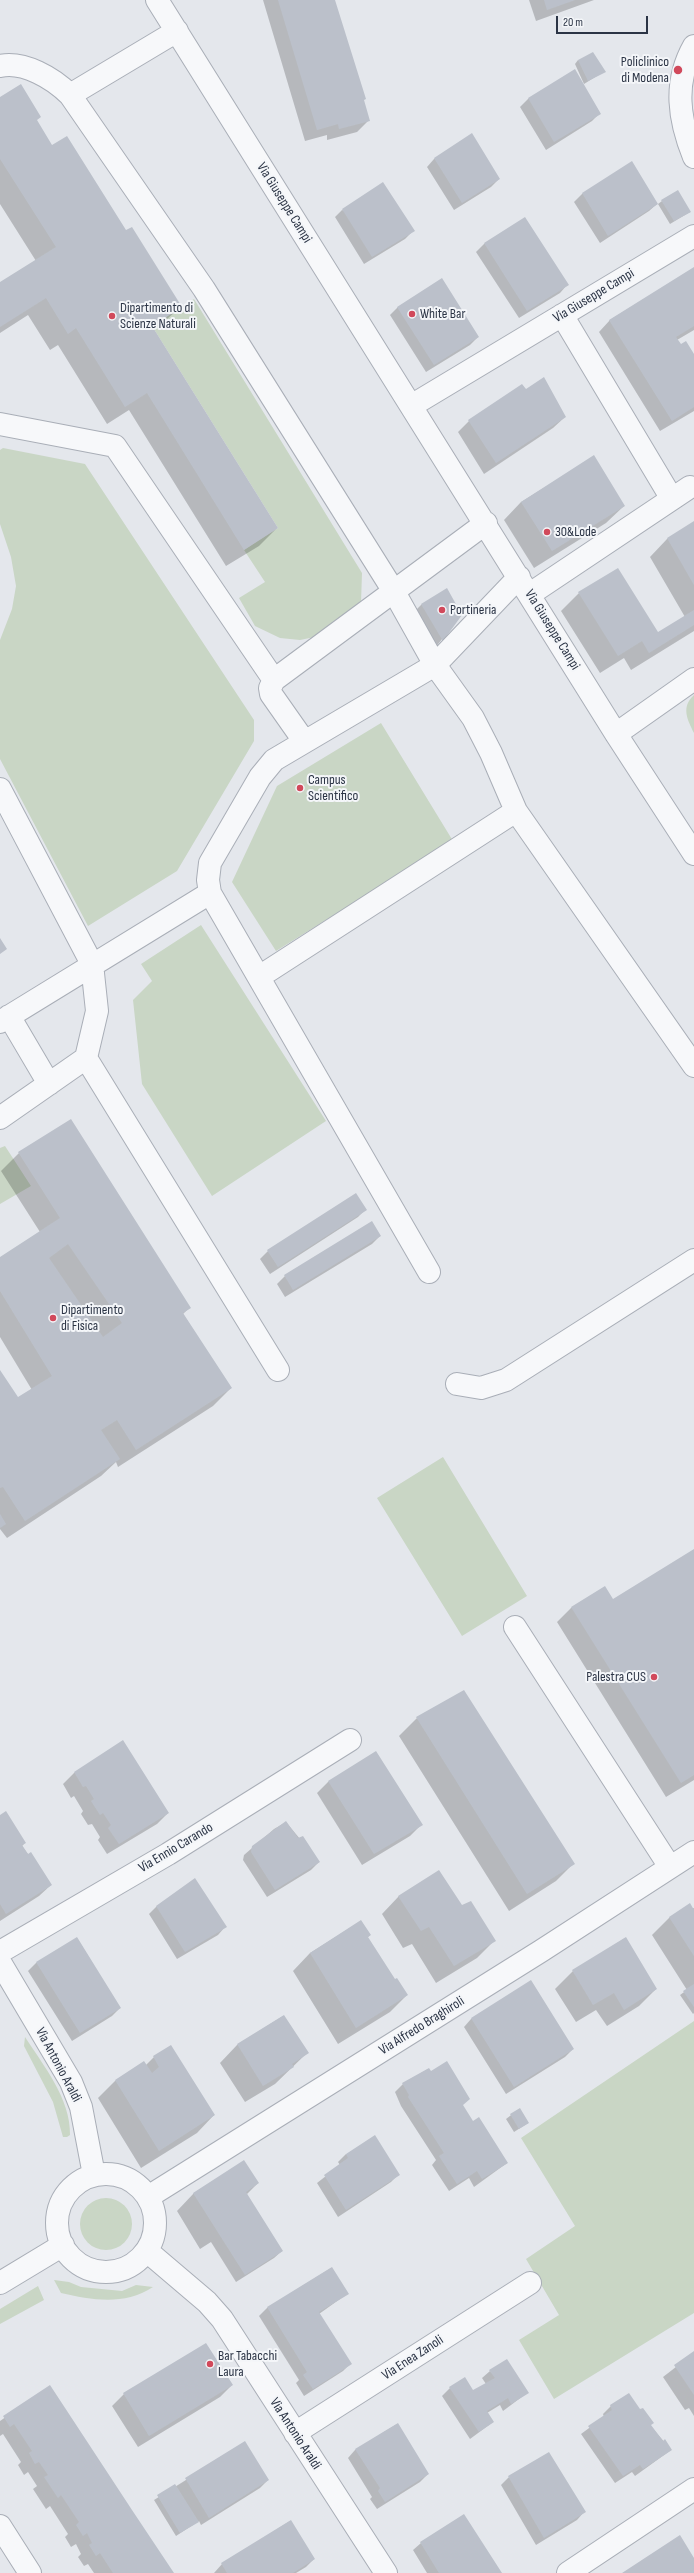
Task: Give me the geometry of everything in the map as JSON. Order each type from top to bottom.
[{"type":"street","name":"Via Giuseppe Campi","points":[[157,0],[525,585],[616,734],[694,854]]},
{"type":"street","points":[[70,95],[177,31]]},
{"type":"street","points":[[694,46],[690,54],[679,98],[685,135],[694,157]]},
{"type":"street","points":[[0,66],[19,66],[32,71],[60,86],[70,95],[204,289],[393,590],[435,665],[473,718],[491,752],[516,812],[694,1066]]},
{"type":"street","name":"Via Giuseppe Campi","points":[[411,406],[694,236]]},
{"type":"street","points":[[562,316],[672,499]]},
{"type":"street","points":[[0,424],[115,446],[274,680]]},
{"type":"street","points":[[429,1272],[210,893],[208,880],[210,863],[260,776],[274,760],[435,665],[525,585],[690,487]]},
{"type":"street","points":[[304,741],[271,694],[270,688],[274,680],[393,590],[486,523]]},
{"type":"street","points":[[616,734],[694,679]]},
{"type":"street","points":[[0,789],[92,964],[97,1011],[86,1058],[0,1118]]},
{"type":"street","points":[[259,977],[516,812]]},
{"type":"street","points":[[49,1084],[4,1019],[210,893]]},
{"type":"street","points":[[86,1058],[278,1370]]},
{"type":"street","points":[[457,1384],[481,1388],[506,1380],[694,1260]]},
{"type":"street","points":[[515,1626],[670,1867]]},
{"type":"street","name":"Via Ennio Carando","points":[[0,1952],[168,1854],[350,1740]]},
{"type":"street","name":"Via Alfredo Braghiroli","points":[[148,2197],[540,1951],[694,1852]]},
{"type":"street","name":"Via Antonio Araldi","points":[[0,1962],[71,2082],[81,2107],[94,2175]]},
{"type":"street","points":[[94,2175],[118,2175],[141,2187],[148,2197],[155,2214],[155,2234],[147,2251],[137,2262],[124,2269],[110,2272],[96,2272],[82,2266],[71,2258],[63,2245],[58,2231],[58,2216],[62,2202],[70,2190],[81,2181],[94,2175]]},
{"type":"street","points":[[0,2282],[63,2245]]},
{"type":"street","name":"Via Antonio Araldi","points":[[147,2251],[215,2310],[386,2573]]},
{"type":"street","name":"Via Enea Zanoli","points":[[294,2433],[530,2283]]},
{"type":"street","points":[[568,2573],[694,2489]]},
{"type":"street","points":[[0,2526],[30,2573]]},
{"type":"green space","points":[[194,299],[362,573],[361,603],[324,635],[300,640],[280,638],[255,626],[239,598],[265,582],[244,550],[278,528],[152,326]]},
{"type":"green space","points":[[3,448],[85,464],[254,720],[254,741],[177,871],[88,926],[0,759],[0,640],[12,609],[16,586],[11,557],[0,524],[0,450]]},
{"type":"green space","points":[[694,695],[694,733],[687,718],[686,709]]},
{"type":"green space","points":[[381,723],[453,841],[276,951],[232,882],[277,786]]},
{"type":"green space","points":[[201,925],[326,1121],[212,1196],[142,1084],[133,1000],[152,981],[141,964]]},
{"type":"green space","points":[[5,1146],[31,1186],[0,1204],[0,1148]]},
{"type":"green space","points":[[443,1457],[527,1596],[462,1636],[377,1498]]},
{"type":"green space","points":[[694,2021],[694,2313],[554,2399],[519,2340],[559,2315],[526,2259],[575,2226],[521,2138]]},
{"type":"green space","points":[[25,2037],[55,2083],[61,2096],[66,2108],[69,2122],[70,2135],[67,2137],[63,2137],[53,2102],[24,2046]]},
{"type":"green space","points":[[106,2198],[116,2200],[124,2206],[130,2214],[132,2224],[130,2234],[124,2242],[116,2248],[106,2250],[96,2248],[88,2242],[82,2234],[80,2224],[82,2214],[88,2206],[96,2200]]},
{"type":"green space","points":[[54,2280],[69,2282],[81,2287],[122,2291],[136,2285],[153,2287],[131,2297],[108,2300],[84,2298],[61,2293]]},
{"type":"green space","points":[[38,2286],[44,2300],[0,2324],[0,2309]]},
{"type":"building","points":[[278,0],[335,0],[366,99],[364,100],[370,121],[339,129],[338,124],[317,130]]},
{"type":"building","points":[[544,0],[575,0],[547,10]]},
{"type":"building","points":[[593,52],[606,72],[588,81],[578,60]]},
{"type":"building","points":[[575,69],[601,114],[554,142],[528,98]]},
{"type":"building","name":"Dipartimento di Scienze Naturali","points":[[21,84],[41,117],[37,120],[52,145],[67,136],[126,230],[132,227],[182,307],[152,326],[278,528],[244,550],[147,393],[125,407],[76,328],[68,334],[46,298],[0,327],[0,282],[56,247],[0,159],[0,97]]},
{"type":"building","points":[[472,133],[500,179],[462,203],[434,158]]},
{"type":"building","points":[[632,161],[658,204],[608,236],[582,193]]},
{"type":"building","points":[[383,182],[415,231],[372,257],[342,209]]},
{"type":"building","points":[[678,190],[691,212],[674,221],[661,200]]},
{"type":"building","points":[[525,217],[569,285],[527,311],[484,243]]},
{"type":"building","points":[[694,267],[694,326],[676,337],[681,344],[686,341],[694,354],[694,407],[672,421],[609,320]]},
{"type":"building","points":[[442,278],[479,337],[434,365],[397,307]]},
{"type":"building","points":[[544,377],[566,417],[496,463],[468,420],[522,384],[526,389]]},
{"type":"building","points":[[594,455],[625,506],[552,551],[521,502]]},
{"type":"building","points":[[694,521],[694,585],[667,538]]},
{"type":"building","points":[[618,568],[658,632],[694,610],[694,625],[649,653],[642,641],[618,656],[578,592]]},
{"type":"building","name":"Portineria","points":[[447,588],[462,615],[443,641],[421,604]]},
{"type":"building","points":[[0,938],[7,949],[0,954]]},
{"type":"building","name":"Dipartimento di Fisica","points":[[71,1119],[191,1308],[183,1313],[232,1388],[136,1450],[117,1420],[101,1430],[120,1459],[25,1521],[3,1487],[0,1488],[0,1370],[18,1397],[52,1376],[0,1291],[0,1257],[60,1218],[18,1152]],"holes":[[[68,1244],[122,1323],[103,1337],[49,1258]]]},
{"type":"building","points":[[356,1193],[367,1210],[278,1267],[267,1250]]},
{"type":"building","points":[[372,1221],[381,1236],[293,1290],[284,1275]]},
{"type":"building","points":[[0,1514],[6,1524],[0,1528]]},
{"type":"building","name":"Palestra CUS","points":[[694,1549],[694,1775],[681,1783],[571,1607],[605,1586],[613,1599]]},
{"type":"building","points":[[464,1690],[575,1864],[527,1894],[416,1717]]},
{"type":"building","points":[[123,1740],[169,1813],[119,1844],[108,1828],[111,1825],[103,1813],[100,1815],[91,1801],[94,1799],[86,1786],[83,1787],[74,1772]]},
{"type":"building","points":[[376,1751],[423,1825],[374,1854],[328,1781]]},
{"type":"building","points":[[6,1811],[26,1843],[22,1845],[28,1854],[31,1852],[52,1885],[6,1914],[0,1904],[0,1815]]},
{"type":"building","points":[[286,1821],[298,1838],[303,1836],[320,1862],[275,1890],[251,1852],[252,1846]]},
{"type":"building","points":[[439,1870],[462,1905],[471,1901],[496,1941],[454,1966],[429,1927],[421,1931],[398,1896]]},
{"type":"building","points":[[195,1878],[227,1927],[185,1952],[156,1906]]},
{"type":"building","points":[[690,1903],[694,1910],[694,1956],[669,1917]]},
{"type":"building","points":[[361,1920],[371,1935],[368,1937],[395,1979],[397,1978],[408,1995],[356,2028],[310,1953]]},
{"type":"building","points":[[77,1937],[121,2008],[80,2033],[36,1962]]},
{"type":"building","points":[[626,1937],[657,1989],[624,2010],[614,1993],[593,2005],[572,1970]]},
{"type":"building","points":[[531,1980],[574,2049],[514,2087],[471,2018]]},
{"type":"building","points":[[694,1984],[694,2007],[683,1991]]},
{"type":"building","points":[[284,2015],[309,2053],[292,2064],[294,2067],[263,2086],[237,2044]]},
{"type":"building","points":[[171,2045],[215,2115],[159,2151],[115,2080],[144,2061],[152,2073],[159,2067],[153,2056]]},
{"type":"building","points":[[447,2061],[470,2099],[463,2105],[473,2121],[479,2117],[508,2163],[482,2179],[477,2171],[457,2184],[439,2156],[444,2153],[408,2097],[409,2095],[402,2083],[429,2068],[431,2071]]},
{"type":"building","points":[[520,2108],[529,2123],[519,2129],[510,2114]]},
{"type":"building","points":[[375,2135],[400,2175],[346,2210],[324,2175],[348,2158],[346,2154]]},
{"type":"building","points":[[244,2160],[259,2183],[246,2192],[283,2251],[245,2275],[193,2193]]},
{"type":"building","points":[[332,2267],[349,2294],[319,2312],[352,2364],[313,2389],[303,2375],[307,2372],[267,2307]]},
{"type":"building","points":[[206,2343],[233,2385],[149,2436],[123,2393]]},
{"type":"building","points":[[694,2351],[694,2395],[674,2365]]},
{"type":"building","points":[[507,2359],[529,2393],[511,2404],[508,2398],[487,2411],[494,2422],[479,2432],[449,2387],[465,2377],[473,2390],[495,2378],[489,2370]]},
{"type":"building","points":[[50,2385],[174,2573],[113,2573],[100,2553],[96,2556],[89,2545],[92,2543],[87,2533],[83,2536],[76,2525],[79,2522],[61,2495],[58,2498],[44,2477],[48,2475],[39,2462],[35,2464],[29,2453],[32,2451],[14,2424],[10,2427],[3,2416]]},
{"type":"building","points":[[629,2393],[640,2409],[643,2408],[654,2423],[651,2425],[663,2441],[665,2439],[672,2450],[643,2469],[640,2465],[623,2476],[588,2426],[612,2410],[610,2405]]},
{"type":"building","points":[[398,2423],[429,2474],[385,2502],[378,2491],[380,2488],[355,2449]]},
{"type":"building","points":[[245,2441],[269,2480],[209,2518],[185,2478]]},
{"type":"building","points":[[549,2452],[586,2512],[544,2538],[508,2476]]},
{"type":"building","points":[[175,2484],[199,2522],[180,2533],[157,2495]]},
{"type":"building","points":[[464,2514],[502,2573],[439,2573],[420,2542]]},
{"type":"building","points":[[291,2520],[315,2559],[293,2573],[227,2573],[221,2563]]},
{"type":"building","points":[[680,2535],[694,2558],[694,2573],[622,2573]]},
{"type":"place","name":"Policlinico di Modena","points":[[678,70]]},
{"type":"place","name":"White Bar","points":[[412,314]]},
{"type":"place","name":"Dipartimento di Scienze Naturali","points":[[112,316]]},
{"type":"place","name":"30&Lode","points":[[547,532]]},
{"type":"place","name":"Portineria","points":[[442,610]]},
{"type":"place","name":"Campus Scientifico","points":[[300,788]]},
{"type":"place","name":"Dipartimento di Fisica","points":[[53,1318]]},
{"type":"place","name":"Palestra CUS","points":[[654,1677]]},
{"type":"place","name":"Bar Tabacchi Laura","points":[[210,2364]]}]
